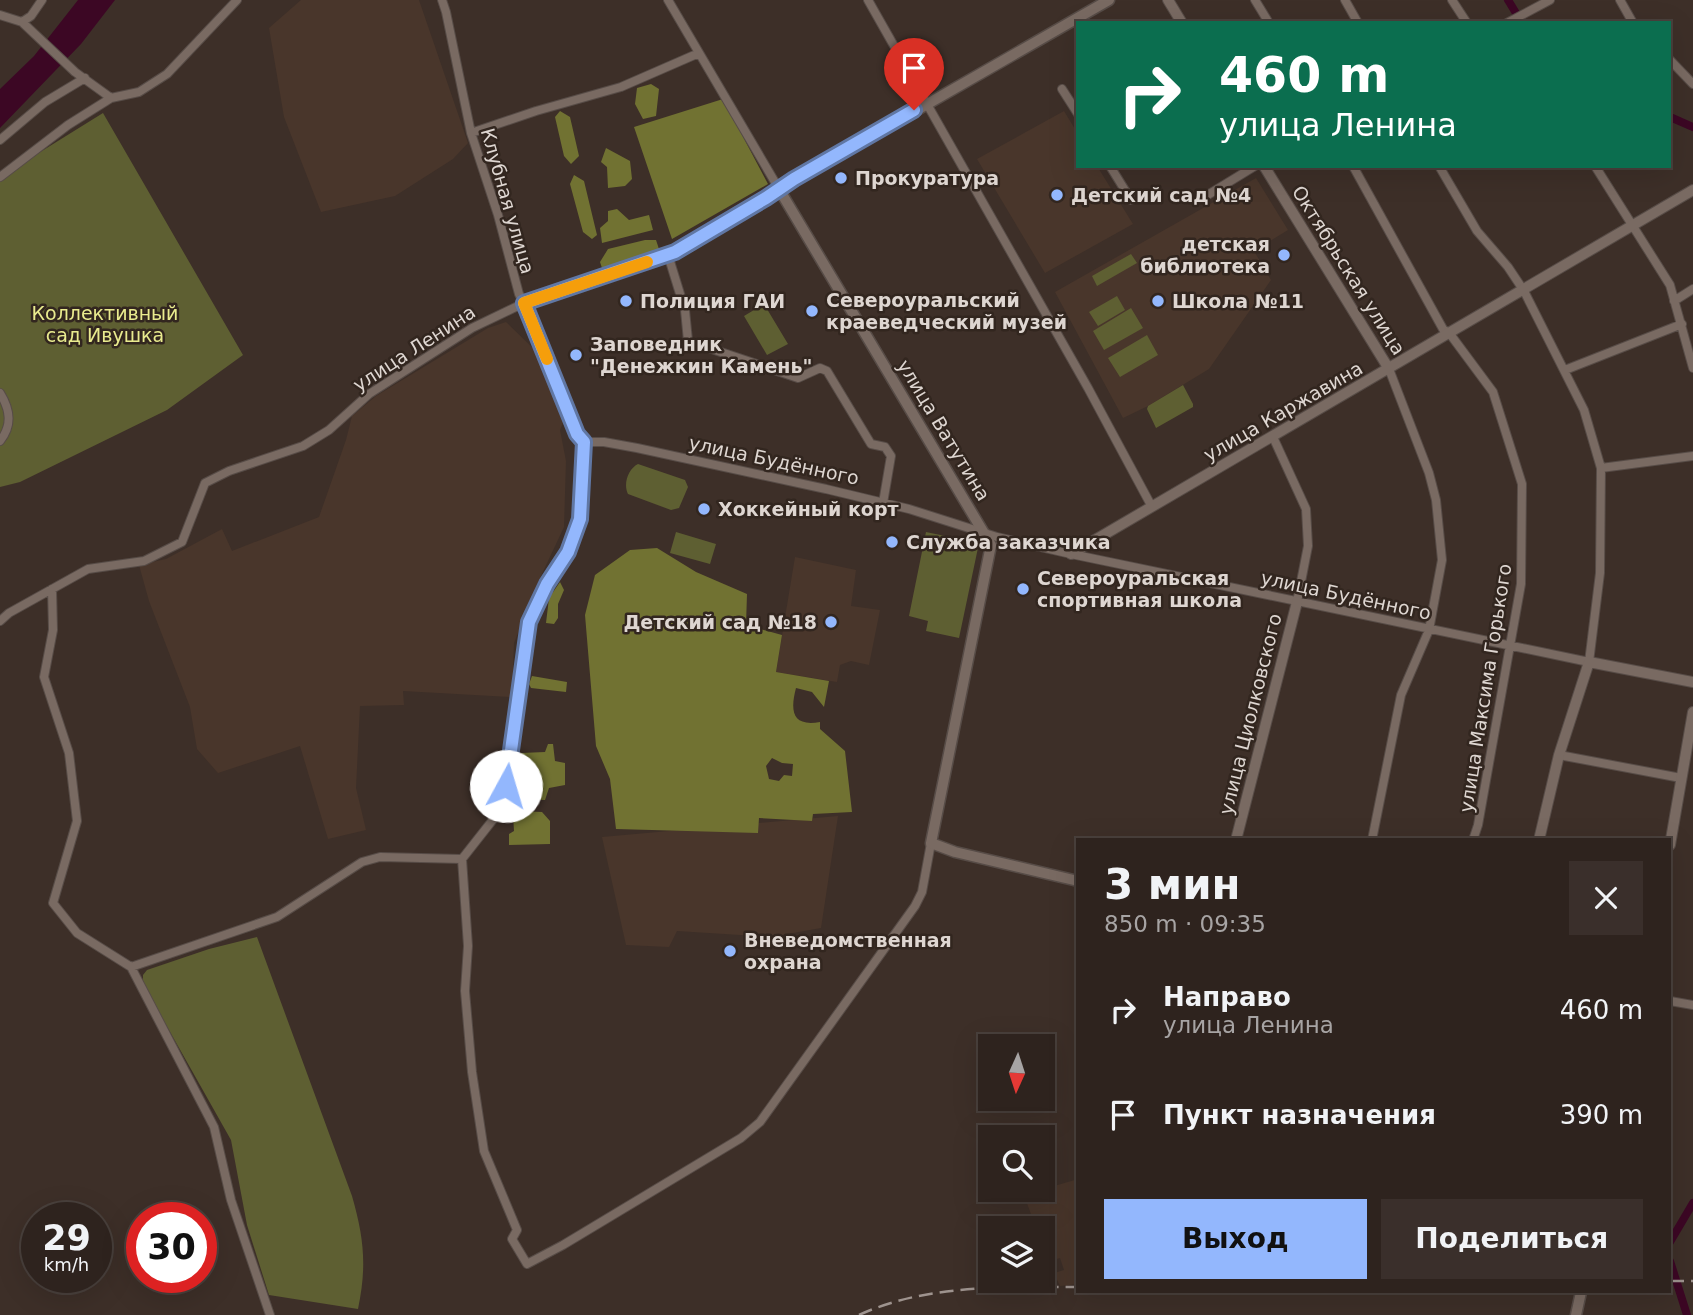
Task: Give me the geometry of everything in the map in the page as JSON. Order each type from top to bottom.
[{"type":"main road","name":"улица Ленина","points":[[779,189],[1109,0]]},
{"type":"main road","name":"улица Ватутина","points":[[779,189],[992,545],[931,843]]},
{"type":"main road","points":[[931,843],[955,852],[1076,881]]},
{"type":"main road","points":[[1576,1315],[1581,1293]]},
{"type":"street","points":[[22,22],[31,16],[42,0]]},
{"type":"street","points":[[0,177],[68,125],[111,98],[139,92],[167,74],[237,0]]},
{"type":"street","name":"Клубная улица","points":[[442,0],[471,133],[498,215],[519,294],[577,434],[584,442]]},
{"type":"street","name":"улица Ватутина","points":[[668,0],[779,189]]},
{"type":"street","points":[[868,0],[1088,388],[1152,508]]},
{"type":"street","points":[[1168,0],[1181,21]]},
{"type":"street","points":[[1255,0],[1268,21]]},
{"type":"street","points":[[1345,0],[1357,21]]},
{"type":"street","points":[[1452,0],[1466,21]]},
{"type":"street","points":[[1511,21],[1550,0]]},
{"type":"street","points":[[1620,0],[1632,21]]},
{"type":"street","points":[[0,15],[22,22],[75,72],[111,98]]},
{"type":"street","points":[[471,133],[621,87],[699,53]]},
{"type":"street","points":[[1671,61],[1693,84]]},
{"type":"street","points":[[0,140],[45,102],[85,78]]},
{"type":"street","points":[[1062,89],[1076,111]]},
{"type":"street","points":[[1111,168],[1131,200]]},
{"type":"street","points":[[1206,196],[1252,168]]},
{"type":"street","name":"Октябрьская улица","points":[[1265,168],[1389,369],[1421,447],[1436,500],[1442,561],[1429,630],[1401,695],[1372,838]]},
{"type":"street","name":"улица Максима Горького","points":[[1354,168],[1440,324],[1493,392],[1522,484],[1521,584],[1474,838]]},
{"type":"street","points":[[1440,168],[1477,231],[1508,267],[1524,291],[1584,410],[1601,468],[1600,573],[1588,662],[1559,755],[1539,838]]},
{"type":"street","points":[[1596,168],[1670,285],[1693,369]]},
{"type":"street","name":"улица Ленина","points":[[0,621],[9,613],[88,569],[144,561],[183,542],[205,483],[229,471],[303,446],[329,430],[369,394],[472,327],[524,303],[668,255],[779,189]]},
{"type":"street","name":"улица Каржавина","points":[[1071,554],[1693,190]]},
{"type":"street","points":[[668,255],[685,310],[688,341],[798,378],[820,368],[827,371],[871,444],[886,447],[891,456],[883,503]]},
{"type":"street","points":[[1674,301],[1693,289]]},
{"type":"street","points":[[1566,370],[1682,324]]},
{"type":"street","points":[[0,393],[7,404],[10,422],[0,441]]},
{"type":"street","name":"улица Циолковского","points":[[1237,838],[1297,602],[1308,546],[1306,509],[1273,437]]},
{"type":"street","points":[[584,442],[580,519],[568,552],[547,584],[529,622],[506,786],[499,812],[462,859],[467,925],[465,991],[472,1072],[484,1151],[517,1230],[512,1239],[527,1264],[741,1138],[760,1122],[915,906],[922,891],[931,843]]},
{"type":"street","name":"улица Будённого","points":[[584,442],[604,442],[637,448],[883,503],[997,537],[1071,554],[1511,647],[1693,682]]},
{"type":"street","points":[[1601,468],[1693,456]]},
{"type":"street","points":[[52,589],[53,630],[44,677],[69,753],[77,821],[53,903],[77,933],[131,967],[214,1127],[231,1200],[271,1314]]},
{"type":"street","points":[[1671,839],[1693,712]]},
{"type":"street","points":[[1559,755],[1681,778]]},
{"type":"street","points":[[131,967],[277,917],[362,862],[380,858],[462,859]]},
{"type":"street","points":[[1671,1001],[1693,1005]]},
{"type":"shaded area","points":[[78,0],[115,0],[81,44],[0,128],[0,89],[34,56]]},
{"type":"shaded area","points":[[301,0],[419,0],[468,143],[453,159],[395,196],[321,212],[284,117],[269,28]]},
{"type":"shaded area","points":[[651,84],[659,89],[656,116],[643,119],[635,104],[637,88]]},
{"type":"shaded area","points":[[723,99],[768,184],[672,239],[634,127]]},
{"type":"shaded area","points":[[560,111],[570,117],[579,156],[571,164],[564,156],[555,117]]},
{"type":"shaded area","name":"Детский сад №4","points":[[1064,111],[1076,131],[1076,168],[1098,168],[1133,224],[1045,273],[977,159]]},
{"type":"shaded area","points":[[606,148],[630,161],[632,179],[625,186],[608,188],[607,167],[601,162]]},
{"type":"shaded area","points":[[574,175],[584,181],[597,235],[592,239],[583,232],[570,184]]},
{"type":"shaded area","name":"Школа №11","points":[[1256,178],[1288,230],[1254,251],[1271,280],[1209,369],[1123,418],[1055,292]]},
{"type":"shaded area","points":[[617,209],[629,220],[649,215],[653,230],[602,243],[600,228],[608,221],[608,211]]},
{"type":"shaded area","points":[[656,240],[659,249],[647,258],[603,271],[600,262],[608,249]]},
{"type":"shaded area","points":[[506,322],[536,351],[563,423],[560,430],[566,461],[564,527],[514,643],[512,697],[403,691],[404,705],[360,706],[356,788],[366,830],[328,839],[300,746],[218,773],[197,749],[190,707],[149,601],[139,565],[166,559],[222,529],[232,551],[319,517],[352,416],[376,396],[488,328]]},
{"type":"shaded area","points":[[657,548],[696,572],[747,594],[746,625],[782,635],[776,672],[829,681],[824,707],[812,692],[796,688],[793,704],[795,716],[804,722],[820,722],[820,729],[845,751],[852,812],[813,814],[812,821],[759,818],[758,833],[616,829],[610,779],[596,746],[585,615],[595,575],[630,550]],"holes":[[[772,758],[793,764],[792,776],[784,775],[779,781],[769,779],[766,766]]]},
{"type":"shaded area","name":"Детский сад №18","points":[[795,557],[856,570],[851,606],[880,610],[869,665],[851,661],[840,665],[837,682],[776,672]]},
{"type":"shaded area","points":[[560,582],[564,590],[558,604],[558,618],[554,624],[546,623],[549,598]]},
{"type":"shaded area","points":[[532,676],[567,682],[566,692],[531,688],[529,684]]},
{"type":"shaded area","points":[[548,744],[553,744],[555,761],[565,763],[565,785],[549,788],[545,800],[516,799],[521,753],[545,752]]},
{"type":"shaded area","points":[[518,811],[542,812],[550,821],[550,844],[509,845],[509,834],[514,831],[513,815]]},
{"type":"shaded area","points":[[838,816],[821,928],[771,937],[677,931],[669,947],[626,945],[602,837]]},
{"type":"shaded area","points":[[1076,1180],[1076,1284],[1060,1286],[1055,1275],[1055,1273],[1064,1270],[1060,1258],[1055,1260],[1055,1216],[1032,1216],[1027,1202],[1055,1202],[1055,1186]]},
{"type":"green space","name":"Коллективный сад Ивушка","points":[[103,113],[243,355],[167,410],[20,482],[0,487],[0,177]]},
{"type":"green space","points":[[1131,254],[1137,263],[1097,286],[1092,276]]},
{"type":"green space","points":[[1117,296],[1125,310],[1098,326],[1089,312]]},
{"type":"green space","points":[[764,304],[788,344],[767,355],[744,316]]},
{"type":"green space","points":[[1131,308],[1143,328],[1104,350],[1093,331]]},
{"type":"green space","points":[[1147,335],[1158,355],[1120,377],[1108,358]]},
{"type":"green space","points":[[1183,385],[1193,407],[1156,428],[1148,406]]},
{"type":"green space","points":[[638,464],[685,480],[688,487],[679,508],[671,510],[628,494],[627,477]]},
{"type":"green space","points":[[676,532],[716,544],[710,564],[670,553]]},
{"type":"green space","points":[[926,532],[979,543],[959,638],[926,631],[928,621],[909,616]]},
{"type":"green space","points":[[257,937],[352,1196],[363,1252],[363,1279],[358,1309],[269,1295],[247,1225],[231,1140],[143,984],[143,975],[147,970],[209,949]]},
{"type":"waterway","points":[[1508,0],[1521,21]]},
{"type":"waterway","points":[[1671,117],[1693,127]]},
{"type":"waterway","points":[[1671,1240],[1693,1203]]},
{"type":"waterway","points":[[1671,1264],[1687,1315]]},
{"type":"railway","points":[[1671,1281],[1693,1281]]},
{"type":"railway","points":[[859,1315],[911,1298],[967,1289],[1076,1287]]},
{"type":"slow traffic","points":[[547,359],[524,303],[647,262]]},
{"type":"place","name":"Прокуратура","points":[[841,178]]},
{"type":"place","name":"Детский сад №4","points":[[1057,195]]},
{"type":"place","name":"детская библиотека","points":[[1284,255]]},
{"type":"place","name":"Полиция ГАИ","points":[[626,301]]},
{"type":"place","name":"Школа №11","points":[[1158,301]]},
{"type":"place","name":"Североуральский краеведческий музей","points":[[812,311]]},
{"type":"place","name":"Заповедник \"Денежкин Камень\"","points":[[576,355]]},
{"type":"place","name":"Хоккейный корт","points":[[704,509]]},
{"type":"place","name":"Служба заказчика","points":[[892,542]]},
{"type":"place","name":"Североуральская спортивная школа","points":[[1023,589]]},
{"type":"place","name":"Детский сад №18","points":[[831,622]]},
{"type":"place","name":"Вневедомственная охрана","points":[[730,951]]},
{"type":"route","points":[[506,786],[529,622],[547,584],[568,552],[580,519],[584,442],[577,434],[524,303],[675,252],[914,110]]}]
